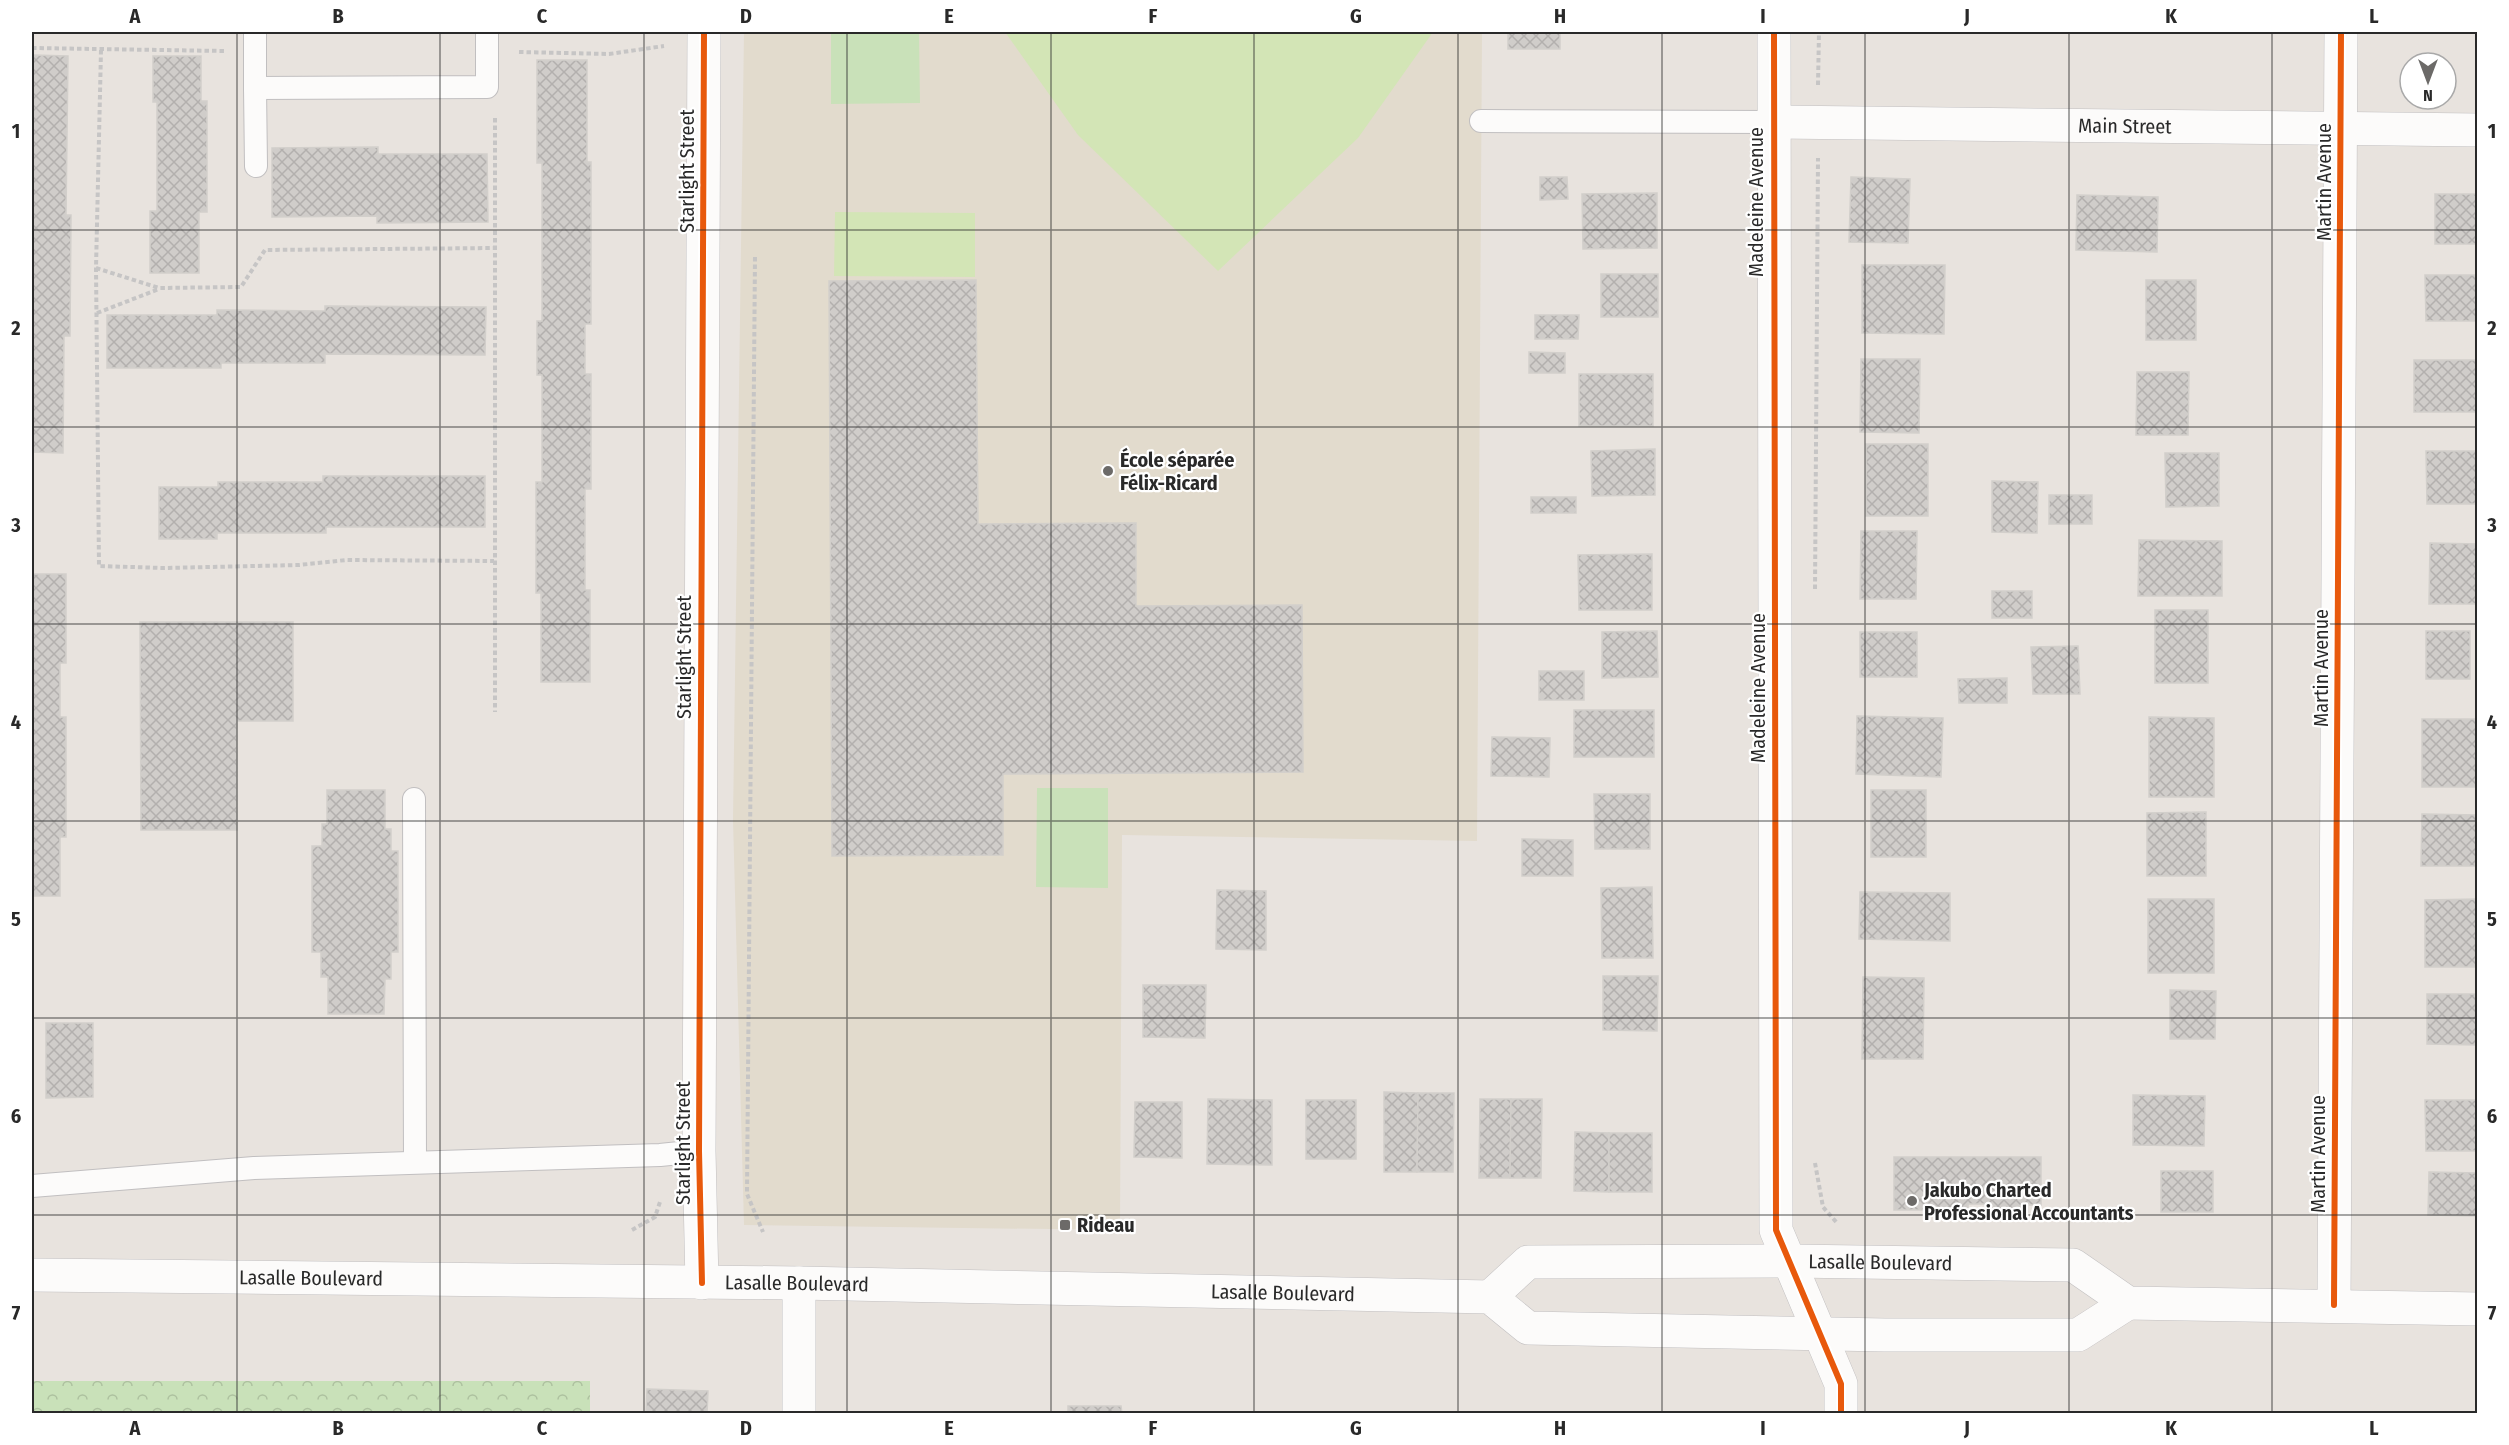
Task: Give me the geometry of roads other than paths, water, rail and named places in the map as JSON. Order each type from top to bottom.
[{"type":"street","name":"Starlight Street","points":[[702,1283],[699,1151],[704,32]]},
{"type":"street","name":"Madeleine Avenue","points":[[1774,32],[1776,1230],[1841,1384],[1841,1413]]},
{"type":"street","name":"Martin Avenue","points":[[2334,1305],[2341,32]]},
{"type":"street","name":"Main Street","points":[[1773,122],[2478,130]]},
{"type":"street","name":"Lasalle Boulevard","points":[[32,1275],[799,1283],[1490,1297],[1528,1262],[1791,1261],[2073,1265],[2128,1302]]},
{"type":"street","points":[[799,1283],[799,1413]]},
{"type":"street","points":[[1490,1297],[1528,1328],[1821,1335],[2078,1335],[2128,1302],[2478,1309]]},
{"type":"lane","points":[[255,41],[256,166]]},
{"type":"lane","points":[[255,88],[487,87],[487,42]]},
{"type":"lane","points":[[1481,121],[1773,122]]},
{"type":"lane","points":[[414,799],[415,1162]]},
{"type":"lane","points":[[32,1186],[254,1168],[660,1155],[699,1151]]},
{"type":"place","name":"École séparée Félix-Ricard","points":[[1108,471]]},
{"type":"place","name":"Jakubo Charted Professional Accountants","points":[[1912,1201]]},
{"type":"place","name":"Rideau","points":[[1065,1225]]}]
